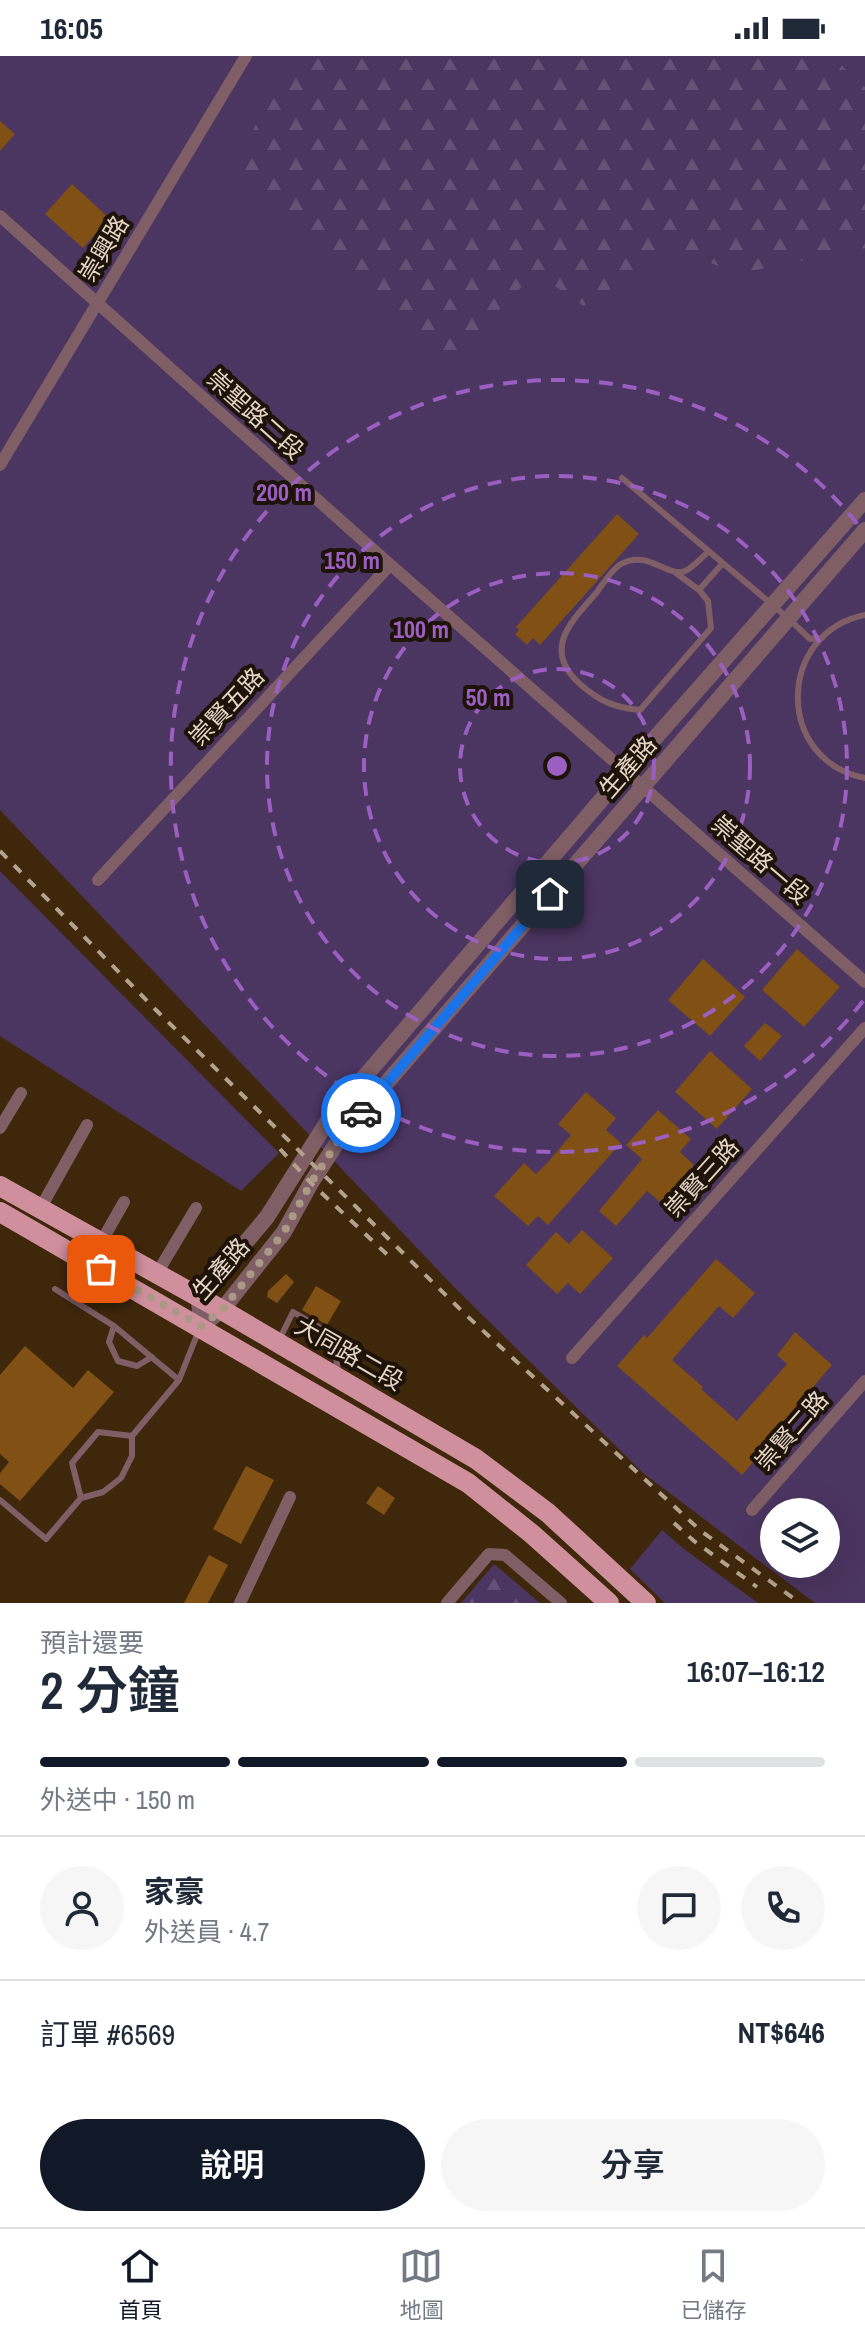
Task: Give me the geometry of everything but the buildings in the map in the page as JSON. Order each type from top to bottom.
[{"type":"main road","name":"大同路二段","points":[[0,1186],[222,1310],[476,1459],[548,1513],[646,1603]]},
{"type":"main road","points":[[0,1212],[468,1483],[532,1534],[609,1603]]},
{"type":"street","name":"崇興路","points":[[0,465],[246,56]]},
{"type":"street","name":"崇聖路二段","points":[[0,216],[390,565],[626,771]]},
{"type":"street","name":"生產路","points":[[201,1326],[199,1298],[267,1217],[331,1116],[626,771],[865,500]]},
{"type":"street","name":"生產路","points":[[201,1326],[222,1310],[284,1232],[344,1132],[865,530]]},
{"type":"street","name":"崇賢五路","points":[[98,880],[390,565]]},
{"type":"street","name":"崇聖路一段","points":[[626,771],[865,982]]},
{"type":"street","name":"崇賢三路","points":[[572,1358],[865,1028]]},
{"type":"street","points":[[0,1128],[21,1093]]},
{"type":"street","points":[[40,1209],[87,1125]]},
{"type":"street","points":[[100,1244],[124,1202]]},
{"type":"street","points":[[156,1275],[196,1208]]},
{"type":"street","name":"崇賢二路","points":[[752,1510],[865,1381]]},
{"type":"street","points":[[240,1603],[290,1497]]},
{"type":"street","points":[[447,1603],[489,1554],[505,1555],[561,1603]]},
{"type":"lane","points":[[622,478],[810,639],[822,638]]},
{"type":"lane","points":[[675,573],[686,571],[708,552]]},
{"type":"lane","points":[[648,559],[675,573],[699,590],[708,601],[711,628],[640,710],[602,702],[577,681],[565,664],[560,643],[566,628],[621,564],[648,559]]},
{"type":"lane","points":[[699,590],[722,564]]},
{"type":"lane","points":[[865,615],[837,625],[822,638],[802,667],[796,695],[801,723],[814,748],[835,767],[865,778]]},
{"type":"lane","points":[[55,1289],[114,1326],[179,1380]]},
{"type":"lane","points":[[277,1342],[293,1312],[333,1335],[339,1378]]},
{"type":"lane","points":[[114,1326],[109,1342],[118,1361],[137,1366],[152,1357]]},
{"type":"lane","points":[[0,1500],[46,1539],[81,1498],[103,1492],[121,1478],[132,1456],[132,1436],[179,1380],[201,1326]]},
{"type":"lane","points":[[81,1498],[72,1463],[98,1432],[132,1436]]},
{"type":"green space","points":[[0,56],[865,56],[865,1603],[815,1603],[782,1578],[840,1578],[840,1498],[760,1498],[760,1561],[643,1473],[455,1288],[0,810]]},
{"type":"green space","points":[[290,56],[831,56],[865,87],[865,248],[736,274],[675,247],[584,306],[536,273],[449,359],[234,168]]},
{"type":"green space","points":[[0,871],[279,1153],[241,1191],[0,1036]]},
{"type":"green space","points":[[662,1530],[758,1603],[665,1603],[630,1569]]},
{"type":"green space","points":[[494,1564],[540,1603],[461,1603]]},
{"type":"railway","points":[[0,851],[157,1011],[466,1315],[701,1531],[800,1603]]},
{"type":"railway","points":[[280,1149],[311,1183],[394,1261]]},
{"type":"railway","points":[[674,1523],[757,1587]]},
{"type":"way so far","points":[[101,1269],[201,1326],[222,1310],[284,1232],[311,1183],[344,1132],[361,1113]]},
{"type":"route","points":[[361,1113],[550,894]]}]
